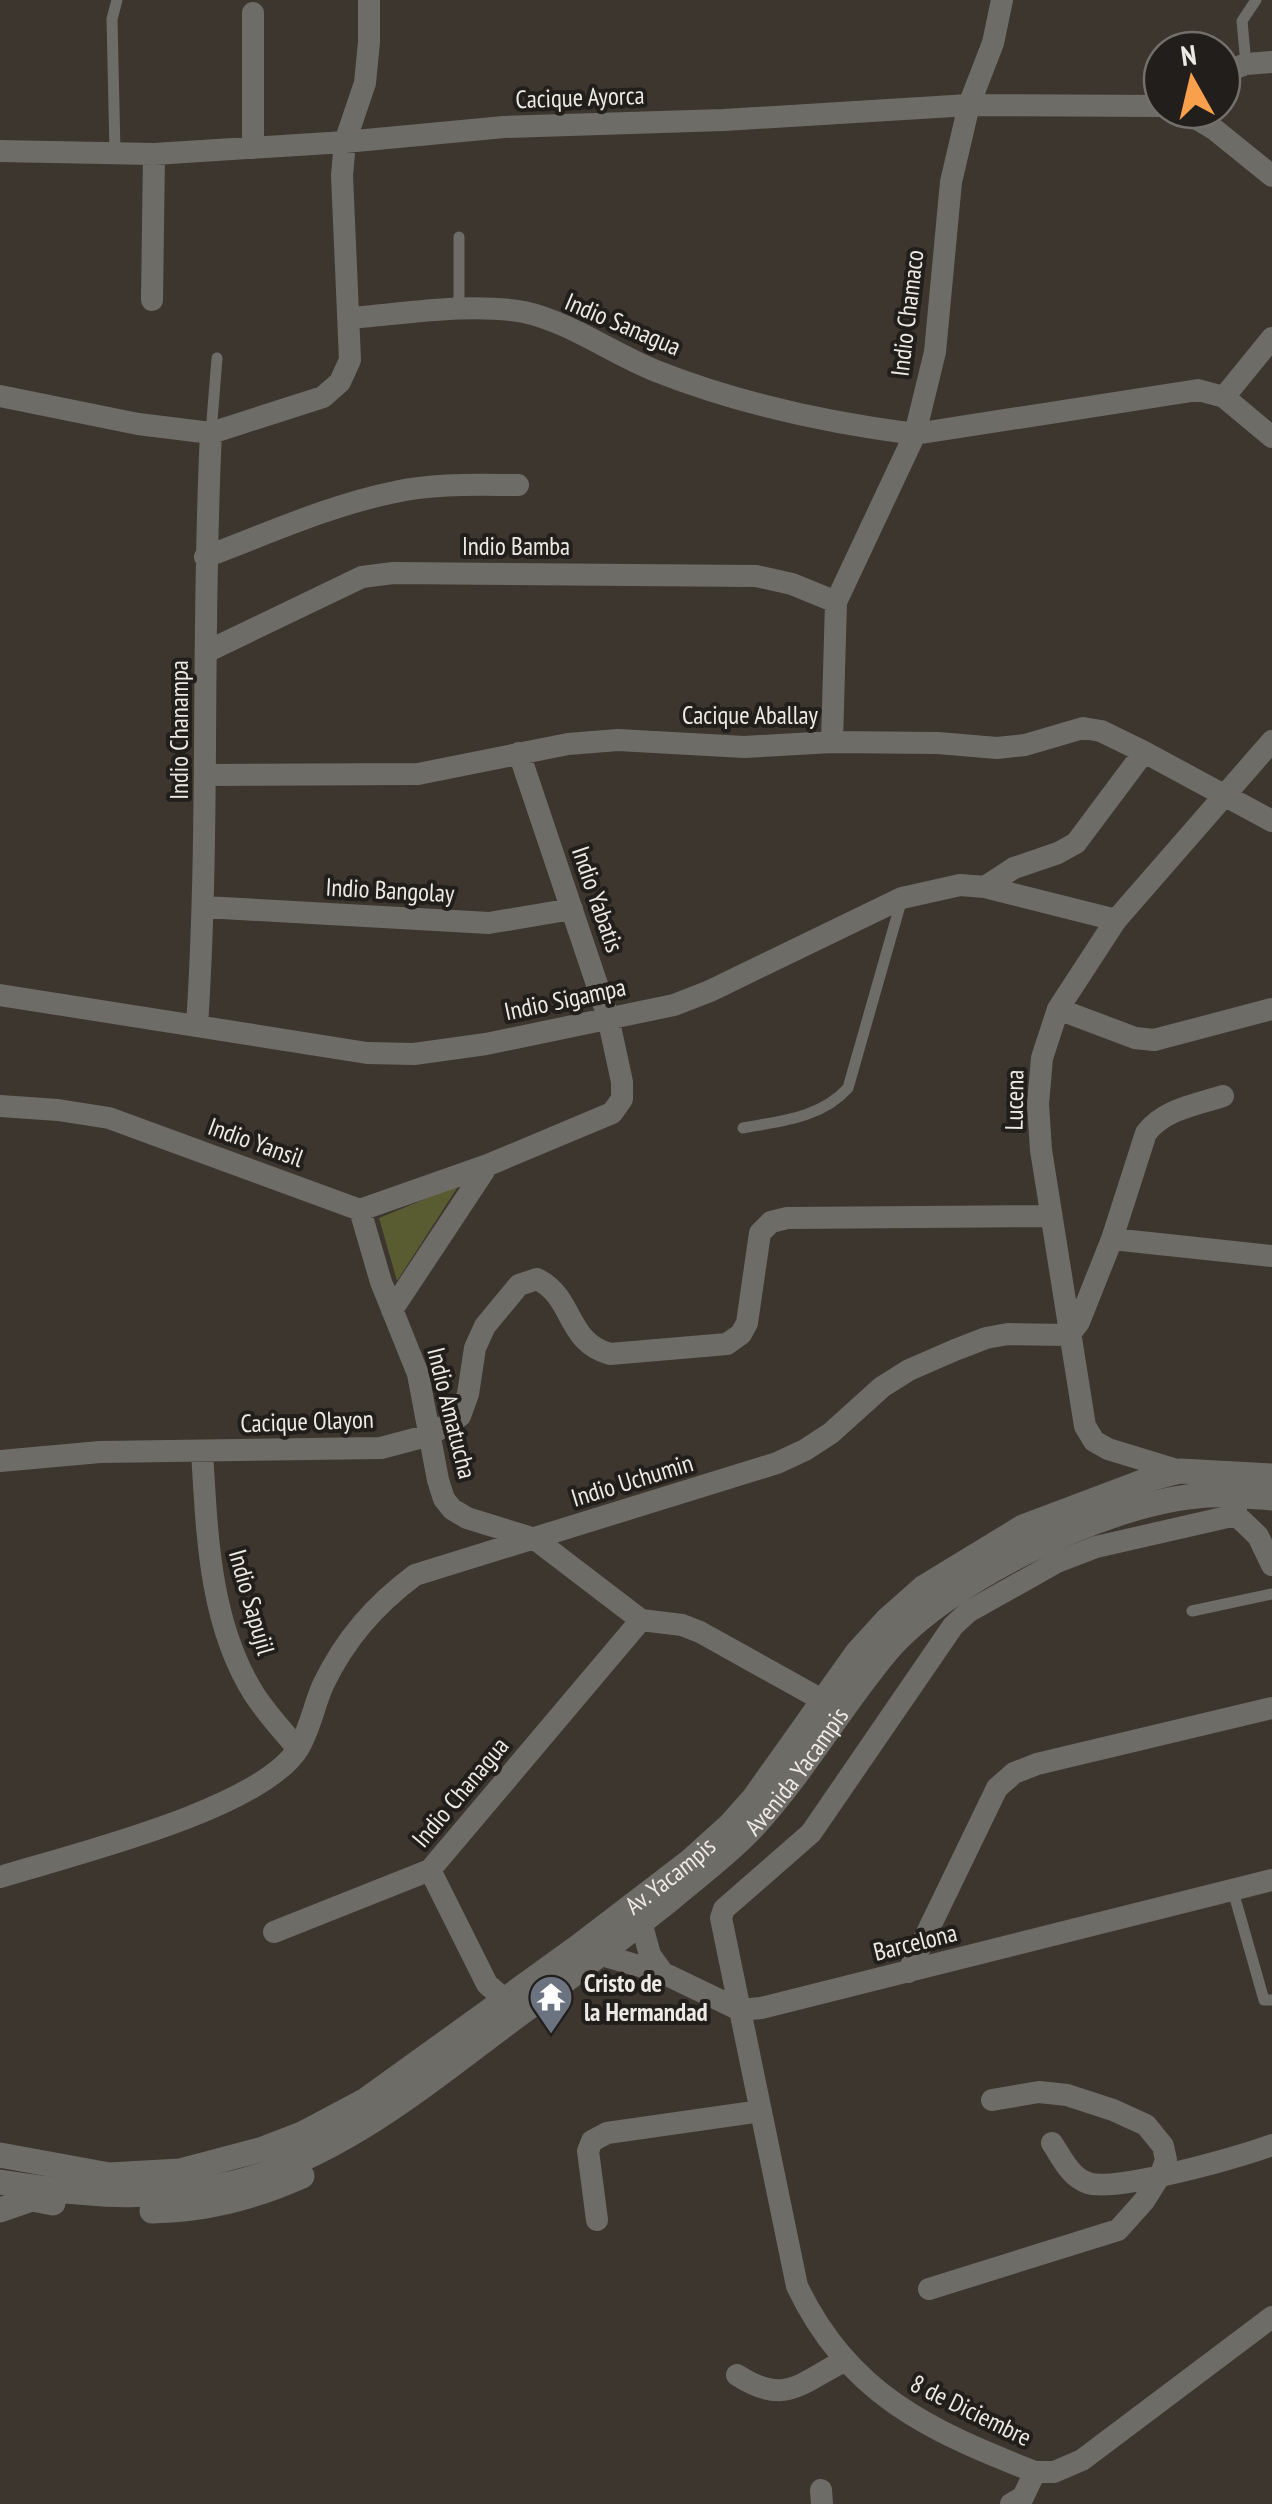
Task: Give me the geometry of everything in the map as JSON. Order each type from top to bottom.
[{"type":"street","points":[[0,396],[138,424],[211,433],[323,397],[340,382],[350,360],[344,142],[365,83],[370,42],[369,0]]},
{"type":"street","name":"Indio Chamaco","points":[[832,742],[836,602],[915,434],[936,352],[950,182],[1002,0]]},
{"type":"street","points":[[253,148],[254,12]]},
{"type":"street","points":[[1242,66],[1272,62]]},
{"type":"street","name":"Cacique Ayorca","points":[[0,151],[154,154],[504,128],[969,105],[1142,106]]},
{"type":"street","points":[[1215,130],[1272,176]]},
{"type":"street","points":[[152,300],[154,154]]},
{"type":"street","name":"Indio Sanagua","points":[[349,318],[460,310],[524,312],[655,370],[736,398],[915,434],[1198,390],[1224,397]]},
{"type":"street","points":[[1272,338],[1224,397],[1272,437]]},
{"type":"street","name":"Indio Chanampa","points":[[196,1026],[205,906],[205,557],[211,433]]},
{"type":"street","points":[[205,557],[394,492],[443,485],[518,485]]},
{"type":"street","name":"Indio Bamba","points":[[208,651],[362,578],[393,573],[756,576],[792,584],[836,602]]},
{"type":"street","name":"Cacique Aballay","points":[[207,775],[418,774],[519,753],[618,740],[744,747],[832,742],[998,748],[1026,745],[1083,728],[1101,731],[1144,752],[1272,821]]},
{"type":"street","name":"Lucena","points":[[1180,1471],[1094,1442],[1085,1426],[1050,1216],[1038,1104],[1042,1058],[1058,1009],[1116,920],[1272,741]]},
{"type":"street","points":[[985,887],[1014,868],[1058,853],[1076,842],[1144,752]]},
{"type":"street","name":"Indio Yabatis","points":[[488,1166],[612,1113],[622,1099],[608,1017],[519,753]]},
{"type":"street","name":"Indio Sigampa","points":[[0,994],[366,1053],[414,1054],[486,1044],[674,1005],[902,898],[960,885],[985,887],[1116,920]]},
{"type":"street","name":"Indio Bangolay","points":[[205,906],[489,922],[572,908]]},
{"type":"street","points":[[1058,1009],[1135,1038],[1154,1040],[1272,1009]]},
{"type":"street","points":[[1069,1334],[1079,1322],[1112,1239],[1146,1133],[1172,1112],[1223,1096]]},
{"type":"street","name":"Indio Yansil","points":[[0,1106],[109,1118],[360,1210]]},
{"type":"street","points":[[360,1210],[488,1166]]},
{"type":"street","points":[[392,1310],[488,1166]]},
{"type":"street","name":"Indio Amatucha","points":[[360,1210],[392,1310],[418,1374],[438,1480],[452,1509],[467,1518],[535,1539],[641,1620],[682,1625],[700,1632],[824,1701]]},
{"type":"street","points":[[430,1435],[460,1416],[475,1348],[485,1326],[519,1285],[537,1279],[554,1288],[582,1339],[596,1350],[610,1354],[727,1344],[741,1334],[746,1323],[760,1233],[771,1222],[787,1218],[1050,1216]]},
{"type":"street","points":[[1112,1239],[1272,1256]]},
{"type":"street","name":"Indio Uchumin","points":[[0,1876],[172,1824],[276,1771],[298,1749],[323,1684],[361,1623],[415,1575],[777,1463],[806,1450],[882,1387],[909,1370],[986,1338],[1069,1334]]},
{"type":"street","name":"Cacique Olayon","points":[[0,1460],[100,1452],[381,1448],[430,1435]]},
{"type":"street","name":"Indio Sapujil","points":[[202,1451],[212,1578],[226,1624],[254,1693],[298,1749]]},
{"type":"street","name":"Av. Yacampis","points":[[0,2155],[68,2170],[109,2174],[180,2171],[263,2149],[302,2134],[366,2100],[505,2000],[588,1952],[730,1826],[857,1653],[922,1588],[1023,1527],[1083,1502],[1180,1471],[1272,1476]]},
{"type":"street","name":"Avenida Yacampis","points":[[0,2182],[80,2195],[174,2194],[282,2168],[336,2142],[534,2004],[588,1952],[641,1922],[731,1849],[757,1822],[888,1650],[926,1613],[959,1590],[1020,1555],[1110,1517],[1155,1503],[1196,1496],[1236,1505],[1272,1498]]},
{"type":"street","points":[[1236,1505],[1258,1536],[1272,1566]]},
{"type":"street","name":"8 de Diciembre","points":[[1236,1505],[1096,1546],[1058,1562],[968,1612],[952,1626],[811,1832],[724,1909],[722,1918],[797,2286],[811,2314],[846,2360],[882,2396],[909,2415],[1036,2472],[1054,2472],[1082,2460],[1272,2317]]},
{"type":"street","name":"Indio Chanagua","points":[[274,1932],[430,1870],[641,1620]]},
{"type":"street","points":[[908,1972],[997,1788],[1014,1773],[1036,1764],[1272,1708]]},
{"type":"street","points":[[430,1870],[487,1984],[505,2000],[534,2004]]},
{"type":"street","name":"Barcelona","points":[[740,2010],[1272,1880]]},
{"type":"street","points":[[641,1922],[650,1955],[663,1973]]},
{"type":"street","points":[[588,1952],[663,1973],[740,2010]]},
{"type":"street","points":[[0,2210],[32,2200],[85,2209],[133,2211],[188,2210],[232,2202],[315,2170],[377,2135],[412,2092]]},
{"type":"street","points":[[929,2289],[1118,2230],[1144,2201],[1166,2160],[1163,2146],[1146,2126],[1113,2110],[1067,2095],[1039,2092],[992,2100]]},
{"type":"street","points":[[598,2220],[588,2152],[592,2141],[608,2133],[762,2111]]},
{"type":"street","points":[[1052,2144],[1072,2173],[1090,2184],[1126,2182],[1272,2145]]},
{"type":"street","points":[[738,2375],[762,2390],[802,2388],[821,2372],[846,2360]]},
{"type":"street","points":[[1012,2504],[1024,2497],[1036,2472]]},
{"type":"lane","points":[[115,152],[112,20],[117,0]]},
{"type":"lane","points":[[1246,64],[1242,22],[1256,0]]},
{"type":"lane","points":[[459,237],[460,310]]},
{"type":"lane","points":[[211,433],[217,358]]},
{"type":"lane","points":[[743,1128],[800,1117],[834,1103],[848,1088],[902,898]]},
{"type":"lane","points":[[1192,1611],[1272,1594]]},
{"type":"lane","points":[[1234,1891],[1264,2000],[1272,2000]]},
{"type":"green space","points":[[459,1185],[397,1281],[379,1218]]},
{"type":"place","name":"Cristo de la Hermandad","points":[[551,2035]]}]
